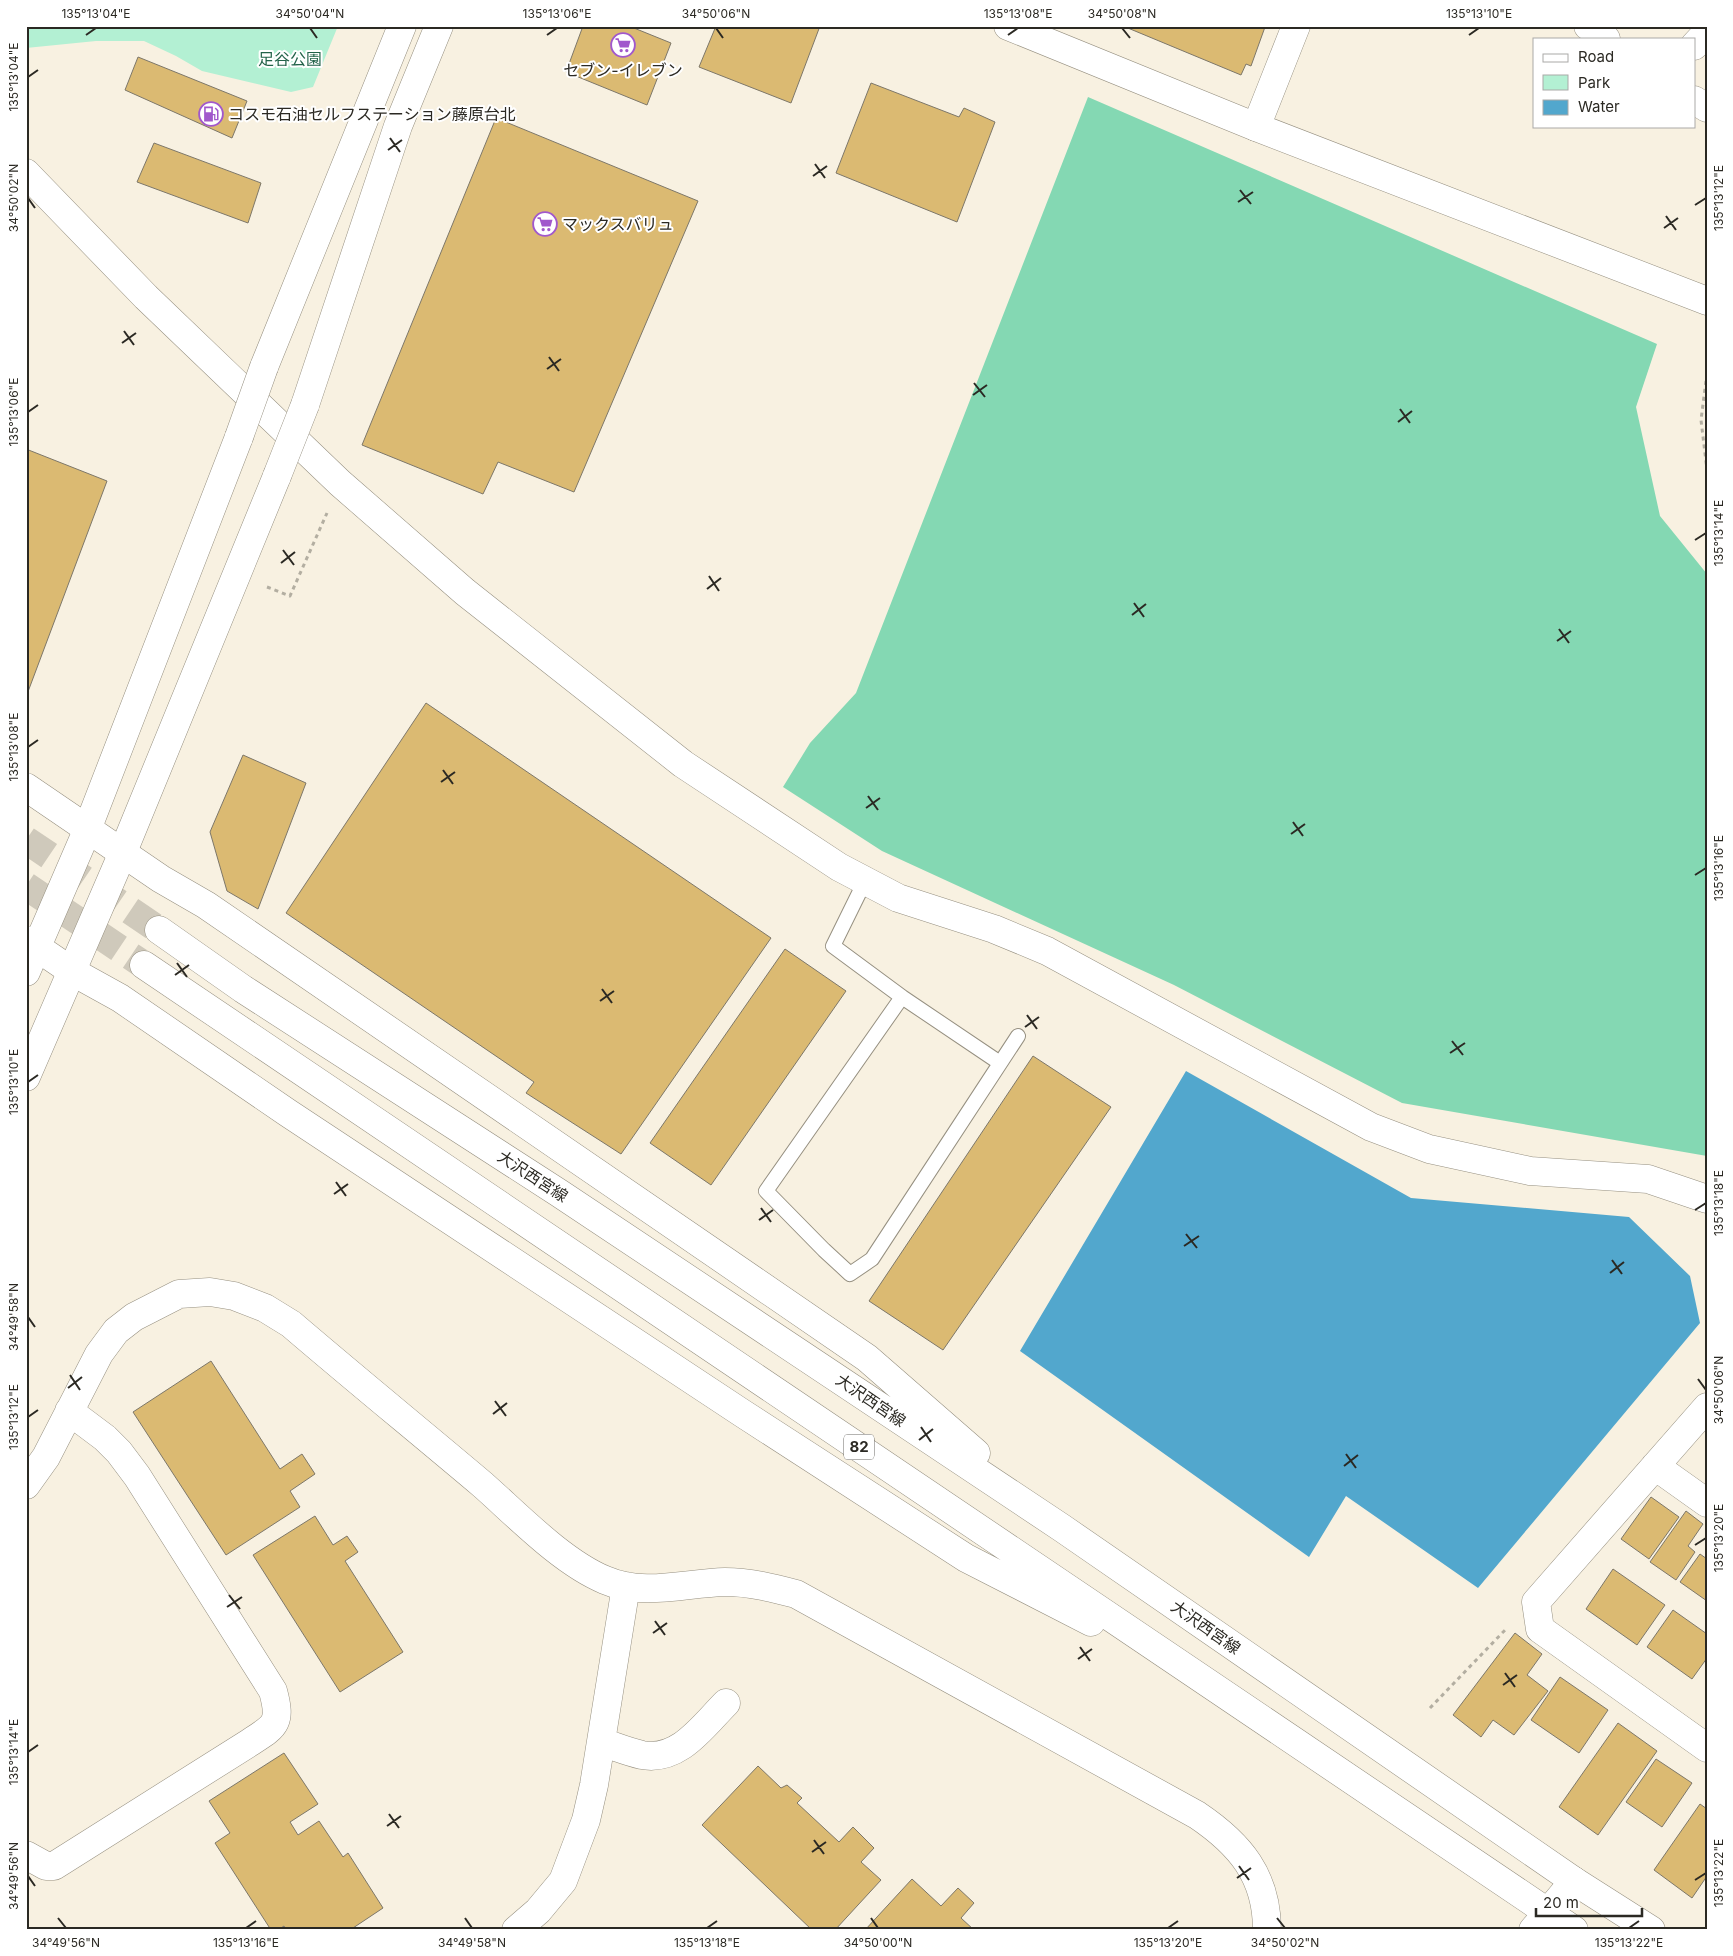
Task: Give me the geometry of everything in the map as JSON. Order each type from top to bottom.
[{"type":"street","points":[[26,972],[32,944],[87,827],[239,437],[264,368],[402,26]]},
{"type":"street","points":[[26,1076],[73,972],[123,852],[305,405],[398,126],[439,26]]},
{"type":"street","points":[[1008,26],[1256,127],[1707,301]]},
{"type":"street","points":[[1256,127],[1296,26]]},
{"type":"street","points":[[1588,26],[1605,38]]},
{"type":"street","points":[[1696,44],[1707,32]]},
{"type":"street","points":[[1696,101],[1707,108]]},
{"type":"street","points":[[26,174],[146,297],[340,483],[466,592],[683,764],[839,867],[898,898],[994,929],[1047,951],[1371,1127],[1429,1148],[1530,1171],[1648,1179],[1707,1199]]},
{"type":"street","points":[[26,787],[162,879],[206,905],[867,1358],[1062,1528]]},
{"type":"street","name":"大沢西宮線","points":[[159,930],[242,990],[559,1192],[1062,1528],[1574,1881],[1650,1930]]},
{"type":"street","points":[[32,944],[73,972],[120,998],[304,1124],[734,1408],[966,1558],[1186,1670]]},
{"type":"street","name":"82","points":[[144,965],[996,1539],[1186,1670],[1541,1921],[1574,1930]]},
{"type":"street","points":[[26,1486],[46,1457],[99,1354],[116,1331],[134,1317],[179,1294],[210,1292],[234,1296],[265,1308],[290,1324],[553,1547],[605,1580],[626,1586],[668,1588],[697,1584],[746,1583],[796,1594],[1189,1811],[1218,1830],[1239,1851],[1252,1868],[1264,1895],[1267,1930]]},
{"type":"street","points":[[1707,1407],[1536,1602],[1540,1629],[1707,1748]]},
{"type":"street","points":[[26,1855],[46,1866],[54,1866],[272,1727],[277,1718],[277,1706],[273,1691],[137,1476],[120,1452],[105,1438],[69,1411]]},
{"type":"street","points":[[1655,1466],[1707,1502]]},
{"type":"street","points":[[516,1930],[538,1911],[563,1881],[575,1854],[586,1820],[594,1785],[626,1586]]},
{"type":"street","points":[[601,1742],[642,1755],[657,1756],[678,1750],[726,1703]]},
{"type":"street","points":[[1541,1921],[1574,1881]]},
{"type":"lane","points":[[865,880],[833,946],[902,997],[1000,1063]]},
{"type":"lane","points":[[902,997],[766,1190],[850,1274],[872,1259],[1018,1036]]},
{"type":"path","points":[[1707,373],[1701,420],[1707,470]]},
{"type":"path","points":[[290,596],[340,483]]},
{"type":"path","points":[[1430,1708],[1505,1629],[1537,1614]]},
{"type":"green space","name":"足谷公園","points":[[26,26],[338,26],[313,87],[291,92],[202,71],[144,41],[96,41],[26,48]]},
{"type":"green space","points":[[1088,97],[1657,344],[1636,407],[1660,516],[1707,574],[1707,1156],[1402,1103],[1174,985],[882,851],[783,787],[810,743],[856,693]]},
{"type":"water","points":[[1186,1071],[1411,1198],[1629,1217],[1690,1276],[1700,1323],[1478,1588],[1346,1496],[1309,1557],[1020,1351]]},
{"type":"building","points":[[583,26],[629,26],[671,43],[647,105],[566,72]]},
{"type":"building","points":[[716,26],[820,26],[791,103],[699,67]]},
{"type":"building","points":[[1123,26],[1265,27],[1251,66],[1246,64],[1241,75]]},
{"type":"building","points":[[138,57],[247,101],[232,138],[125,90]]},
{"type":"building","points":[[871,83],[959,117],[964,108],[995,122],[957,222],[836,173]]},
{"type":"building","points":[[496,118],[698,201],[574,492],[498,462],[483,494],[362,445]]},
{"type":"building","points":[[154,143],[261,183],[248,223],[137,182]]},
{"type":"building","points":[[26,449],[107,481],[26,697]]},
{"type":"building","points":[[426,703],[771,938],[621,1154],[526,1093],[534,1082],[286,913]]},
{"type":"building","points":[[243,755],[306,783],[258,909],[227,891],[210,832]]},
{"type":"building","points":[[785,949],[846,991],[711,1185],[650,1143]]},
{"type":"building","points":[[1033,1056],[1111,1107],[943,1350],[869,1301]]},
{"type":"building","points":[[211,1361],[280,1469],[302,1454],[315,1474],[290,1491],[300,1507],[226,1555],[133,1412]]},
{"type":"building","points":[[1651,1497],[1679,1517],[1649,1559],[1621,1539]]},
{"type":"building","points":[[1686,1511],[1703,1524],[1688,1546],[1695,1552],[1676,1580],[1650,1562]]},
{"type":"building","points":[[315,1516],[333,1545],[347,1536],[358,1552],[345,1561],[403,1652],[340,1692],[253,1555]]},
{"type":"building","points":[[1700,1554],[1707,1559],[1707,1601],[1680,1582]]},
{"type":"building","points":[[1613,1569],[1665,1605],[1637,1645],[1586,1609]]},
{"type":"building","points":[[1673,1610],[1707,1634],[1707,1658],[1692,1679],[1647,1647]]},
{"type":"building","points":[[1515,1633],[1542,1654],[1527,1675],[1548,1691],[1514,1735],[1493,1720],[1481,1737],[1453,1715]]},
{"type":"building","points":[[1560,1677],[1608,1710],[1579,1753],[1531,1720]]},
{"type":"building","points":[[1618,1723],[1657,1751],[1598,1835],[1559,1807]]},
{"type":"building","points":[[284,1753],[318,1804],[290,1822],[298,1835],[319,1821],[343,1857],[348,1853],[383,1908],[350,1930],[286,1930],[284,1926],[278,1930],[271,1930],[215,1843],[230,1833],[209,1801]]},
{"type":"building","points":[[1656,1759],[1692,1783],[1662,1827],[1626,1802]]},
{"type":"building","points":[[758,1766],[781,1788],[787,1785],[802,1798],[797,1803],[839,1842],[853,1827],[874,1848],[861,1862],[881,1880],[835,1930],[812,1930],[702,1825]]},
{"type":"building","points":[[1700,1804],[1707,1809],[1707,1876],[1692,1898],[1654,1870]]},
{"type":"building","points":[[912,1879],[941,1906],[958,1888],[974,1903],[961,1918],[974,1930],[865,1930]]},
{"type":"tunnel","points":[[26,840],[159,930]]},
{"type":"tunnel","points":[[26,886],[144,965]]},
{"type":"place","name":"セブン-イレブン","points":[[623,45]]},
{"type":"place","name":"コスモ石油セルフステーション藤原台北","points":[[211,114]]},
{"type":"place","name":"マックスバリュ","points":[[545,224]]}]
